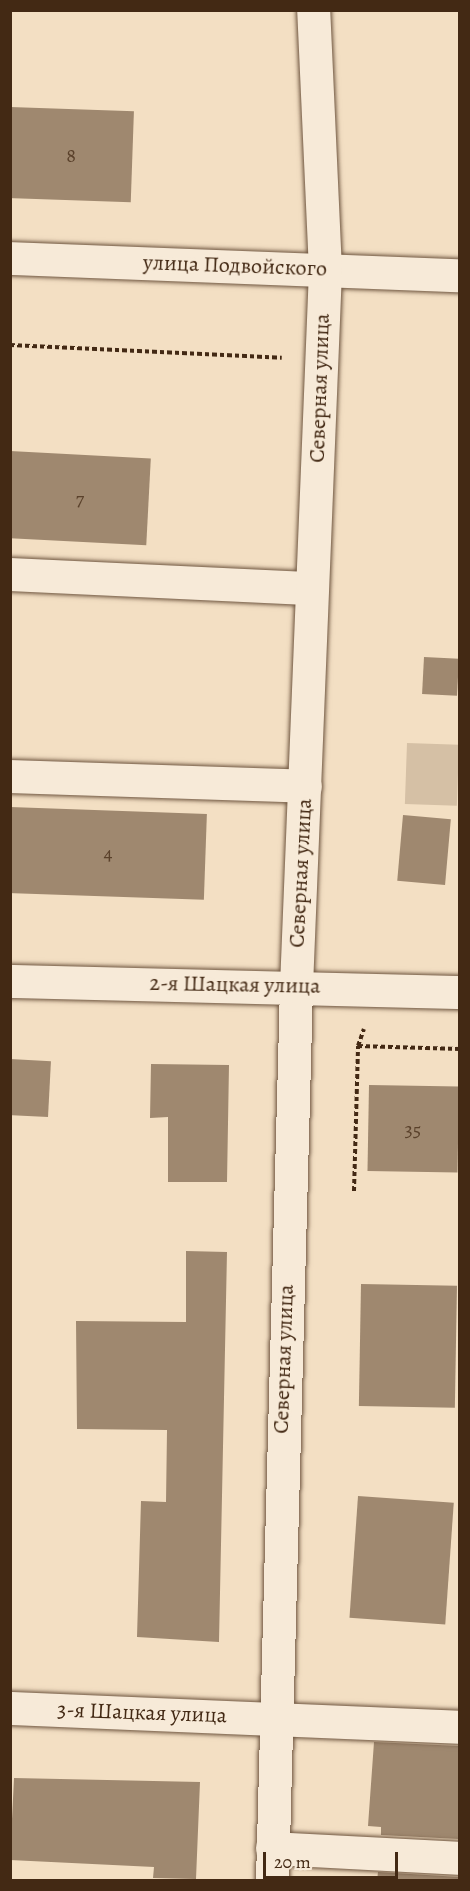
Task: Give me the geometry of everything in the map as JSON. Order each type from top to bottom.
[{"type":"street","name":"Северная улица","points":[[272,1881],[273,1717],[296,986],[325,270],[312,10]]},
{"type":"street","name":"улица Подвойского","points":[[10,258],[459,275]]},
{"type":"street","points":[[10,574],[312,588]]},
{"type":"street","points":[[10,776],[305,786]]},
{"type":"street","name":"2-я Шацкая улица","points":[[10,981],[296,986],[459,992]]},
{"type":"street","name":"3-я Шацкая улица","points":[[10,1708],[273,1717],[459,1727]]},
{"type":"street","points":[[272,1848],[459,1858]]},
{"type":"path","points":[[10,345],[322,360]]},
{"type":"path","points":[[354,1191],[358,1046],[380,989]]},
{"type":"path","points":[[358,1046],[459,1048]]},
{"type":"shaded area","points":[[407,743],[459,745],[457,806],[405,804]]},
{"type":"building","points":[[10,107],[134,111],[131,202],[10,198]]},
{"type":"building","points":[[10,451],[151,458],[146,545],[10,538]]},
{"type":"building","points":[[424,657],[459,659],[457,696],[422,694]]},
{"type":"building","points":[[10,807],[207,814],[204,900],[10,893]]},
{"type":"building","points":[[403,815],[451,819],[445,885],[397,881]]},
{"type":"building","points":[[10,1059],[51,1061],[48,1117],[10,1115]]},
{"type":"building","points":[[151,1064],[229,1065],[227,1182],[168,1182],[168,1117],[150,1118]]},
{"type":"building","points":[[369,1085],[459,1087],[457,1173],[367,1171]]},
{"type":"building","points":[[186,1251],[227,1252],[219,1642],[137,1637],[141,1501],[166,1502],[167,1430],[77,1429],[76,1321],[186,1322]]},
{"type":"building","points":[[361,1284],[457,1286],[455,1408],[359,1406]]},
{"type":"building","points":[[358,1496],[454,1503],[445,1624],[349,1618]]},
{"type":"building","points":[[374,1742],[459,1746],[459,1839],[381,1835],[381,1827],[368,1826]]},
{"type":"building","points":[[14,1778],[200,1782],[196,1879],[153,1878],[154,1867],[10,1860]]},
{"type":"building","points":[[378,1872],[459,1877],[459,1881],[377,1881]]}]
